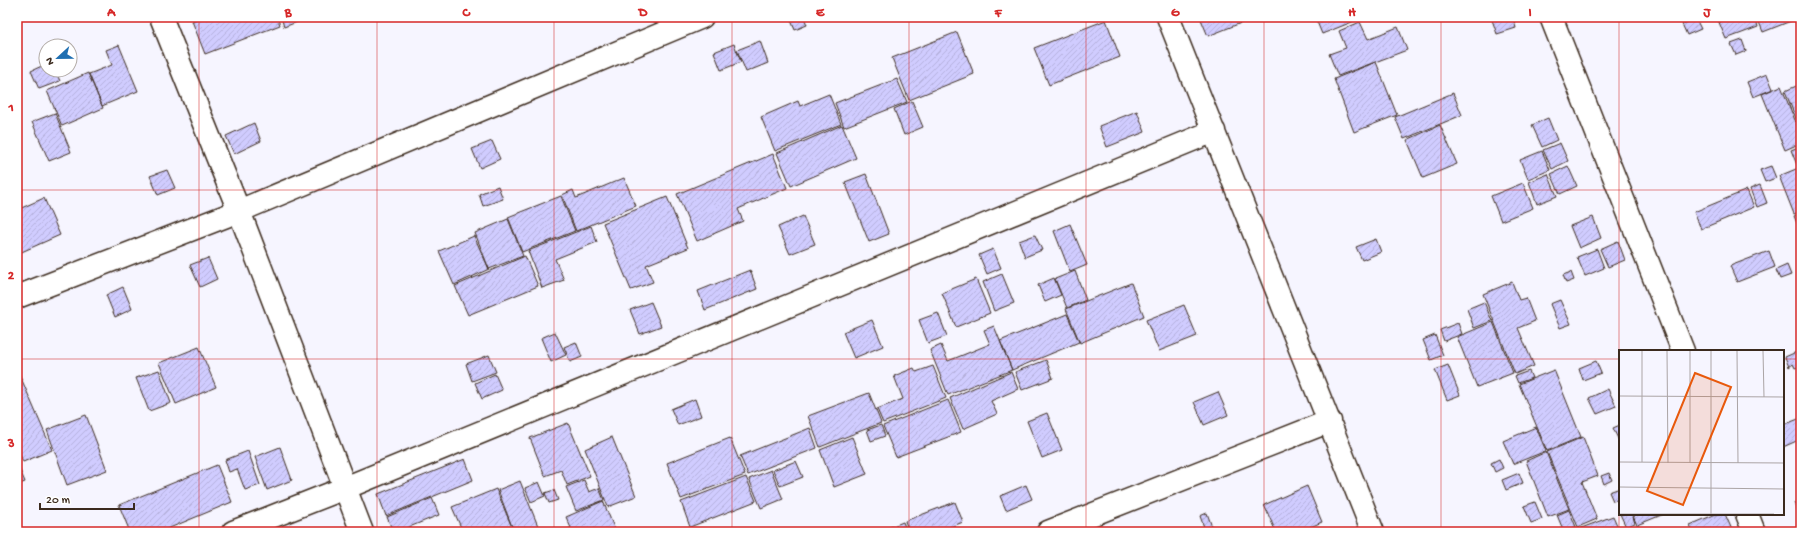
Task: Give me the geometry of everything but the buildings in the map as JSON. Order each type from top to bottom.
[{"type":"street","points":[[161,17],[240,211],[362,532]]},
{"type":"street","points":[[17,297],[240,211],[702,17]]},
{"type":"street","points":[[1168,17],[1373,532]]},
{"type":"street","points":[[1551,17],[1683,350]]},
{"type":"street","points":[[233,532],[345,488],[1214,131]]},
{"type":"street","points":[[1048,532],[1330,421]]},
{"type":"street","points":[[1747,515],[1754,532]]}]
